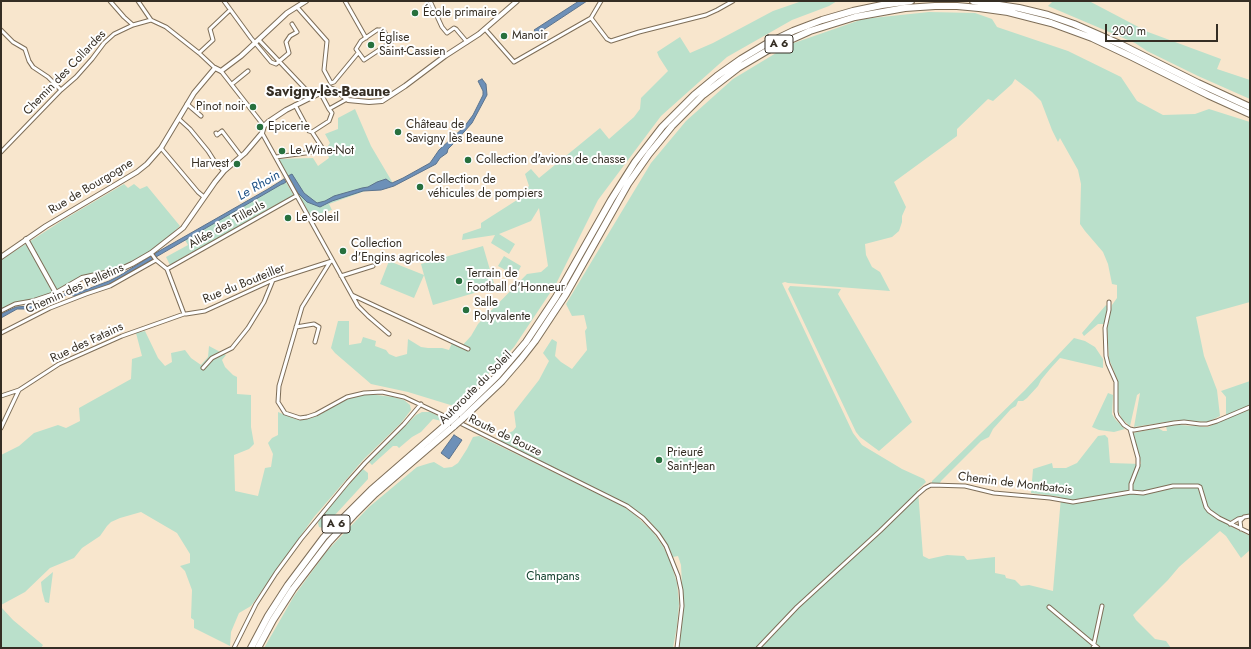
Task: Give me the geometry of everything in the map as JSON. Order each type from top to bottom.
[{"type":"highway","name":"Autoroute du Soleil","points":[[459,418],[529,339],[556,297],[631,168],[657,133],[688,100],[717,76],[741,59],[766,44],[793,31],[853,10],[882,4],[911,1]]},
{"type":"highway","points":[[973,1],[1025,9],[1074,24],[1122,45],[1250,107]]},
{"type":"highway","name":"Autoroute du Soleil","points":[[251,648],[268,616],[288,585],[324,537],[371,490],[502,381],[535,341],[569,288],[628,184],[653,148],[672,126],[703,95],[732,72],[763,53],[803,34],[833,23],[876,12],[935,6],[957,6],[1000,11],[1036,18],[1078,32],[1119,50],[1208,95],[1250,114]]},
{"type":"highway","name":"Autoroute du Soleil","points":[[258,648],[277,613],[297,582],[319,553],[334,536],[381,490],[451,424]]},
{"type":"street","points":[[110,1],[133,25]]},
{"type":"street","points":[[138,1],[151,20],[166,27],[199,53],[215,68],[221,71],[264,126]]},
{"type":"street","points":[[224,1],[255,44],[271,62],[276,64],[289,53],[286,42],[290,36],[297,32],[292,24]]},
{"type":"street","points":[[221,71],[255,44],[287,13],[306,1]]},
{"type":"street","points":[[345,1],[366,38]]},
{"type":"street","points":[[430,1],[442,27],[447,33],[456,28],[467,42]]},
{"type":"street","points":[[1,311],[15,304],[32,301],[56,293],[82,278],[125,267],[152,254],[182,228],[215,182],[262,133],[264,126],[294,105],[331,88],[347,99],[369,102],[382,101],[406,86],[445,56],[485,29],[517,1]]},
{"type":"street","points":[[485,29],[513,60],[591,18],[601,1]]},
{"type":"street","points":[[591,18],[607,39],[611,41],[639,32],[706,15],[733,1]]},
{"type":"street","points":[[297,7],[327,41],[324,70],[331,83],[331,88]]},
{"type":"street","points":[[199,53],[213,40],[210,29],[230,10]]},
{"type":"street","name":"Chemin des Collardes","points":[[1,152],[61,90],[76,77],[104,43],[114,34],[133,25],[151,20]]},
{"type":"street","points":[[1,30],[13,42],[26,49],[29,61],[33,67],[48,77],[61,90]]},
{"type":"street","points":[[378,30],[383,30],[391,42],[364,60],[358,53],[356,49],[361,41],[378,30]]},
{"type":"street","points":[[259,40],[312,96]]},
{"type":"street","points":[[331,83],[334,82],[358,53]]},
{"type":"street","name":"Rue de Bourgogne","points":[[1,257],[46,226],[137,172],[147,164],[160,148],[194,93],[215,68]]},
{"type":"street","points":[[232,84],[248,71]]},
{"type":"street","points":[[312,132],[328,121],[332,113],[320,92]]},
{"type":"street","points":[[329,109],[347,99]]},
{"type":"street","points":[[187,104],[201,116]]},
{"type":"street","points":[[276,157],[313,152],[323,149],[312,132],[309,132],[294,105]]},
{"type":"street","points":[[179,119],[224,171]]},
{"type":"street","points":[[216,133],[217,135],[222,131],[241,156]]},
{"type":"street","points":[[262,133],[331,262],[341,276],[358,306],[389,334]]},
{"type":"street","points":[[160,148],[204,197]]},
{"type":"street","name":"Allée des Tilleuls","points":[[166,269],[296,196]]},
{"type":"street","points":[[26,239],[56,293]]},
{"type":"street","points":[[152,254],[155,260],[166,269],[184,314]]},
{"type":"street","name":"Chemin des Pelletins","points":[[1,333],[50,308],[110,286],[155,260]]},
{"type":"street","name":"Rue du Bouteiller","points":[[184,314],[205,311],[274,280],[331,262]]},
{"type":"street","name":"Route de Bouze","points":[[331,262],[302,307],[278,386],[278,402],[285,413],[300,418],[307,418],[341,400],[364,393],[389,393],[421,404],[617,500],[643,518],[658,534],[666,546],[678,576],[681,590],[682,606],[677,648]]},
{"type":"street","points":[[341,276],[373,266]]},
{"type":"street","points":[[202,368],[212,358],[232,348],[248,328],[274,280]]},
{"type":"street","points":[[352,296],[468,349]]},
{"type":"street","points":[[1109,302],[1109,310],[1105,328],[1106,356],[1116,382],[1117,416],[1124,425],[1134,430],[1184,422],[1200,424],[1211,423],[1250,407]]},
{"type":"street","name":"Rue des Fatains","points":[[1,396],[19,390],[60,364],[122,336],[184,314]]},
{"type":"street","points":[[296,327],[314,324],[319,327],[315,342]]},
{"type":"street","points":[[1,428],[19,390]]},
{"type":"street","points":[[234,648],[256,604],[296,545],[348,482],[404,424],[421,404]]},
{"type":"street","points":[[1130,429],[1138,458],[1138,466],[1131,484],[1131,492]]},
{"type":"street","name":"Chemin de Montbatois","points":[[758,648],[796,607],[880,531],[922,490],[933,484],[965,486],[994,493],[1050,498],[1073,502],[1131,492],[1144,493],[1179,486],[1198,486],[1209,512],[1229,523]]},
{"type":"street","points":[[1229,523],[1250,516]]},
{"type":"street","points":[[1241,529],[1240,521],[1244,517]]},
{"type":"street","points":[[1229,523],[1250,533]]},
{"type":"street","points":[[1093,646],[1102,606]]},
{"type":"street","points":[[1049,607],[1093,646],[1098,648]]},
{"type":"green space","points":[[802,1],[837,1],[829,6],[792,20],[727,57],[661,116],[598,200],[556,284],[514,347],[457,407],[408,392],[371,384],[331,348],[338,321],[349,321],[349,345],[361,343],[363,337],[376,341],[375,346],[386,350],[389,354],[396,357],[407,354],[408,339],[421,347],[442,348],[449,350],[452,343],[461,347],[471,336],[478,324],[527,274],[541,272],[548,266],[539,208],[531,221],[499,234],[515,244],[509,254],[491,243],[495,235],[462,240],[463,234],[481,228],[481,223],[517,200],[529,186],[525,174],[531,169],[539,178],[600,128],[609,139],[634,117],[640,109],[641,98],[668,71],[657,52],[680,37],[690,53],[713,43],[773,11]]},
{"type":"green space","points":[[1046,1],[1089,1],[1148,32],[1221,59],[1217,69],[1250,80],[1250,99],[1198,76],[1147,51],[1135,43],[1048,6],[1052,2]]},
{"type":"green space","points":[[929,12],[975,13],[992,19],[997,27],[1068,51],[1121,77],[1137,101],[1163,115],[1195,114],[1209,109],[1250,122],[1250,302],[1196,317],[1204,356],[1217,390],[1220,416],[1208,422],[1179,420],[1134,427],[1140,393],[1137,395],[1130,426],[1122,419],[1118,411],[1118,381],[1109,359],[1107,327],[1112,305],[1117,298],[1117,285],[1112,284],[1108,264],[1103,252],[1080,224],[1081,184],[1078,170],[1060,138],[1058,142],[1041,101],[1032,92],[1015,79],[1012,84],[993,101],[988,99],[957,129],[957,136],[894,182],[906,207],[902,216],[899,231],[892,237],[865,244],[866,255],[872,267],[880,272],[890,291],[785,282],[782,283],[853,433],[862,445],[902,469],[924,479],[926,482],[918,490],[923,556],[929,559],[947,555],[964,556],[967,560],[995,557],[995,573],[1005,575],[1006,578],[1015,580],[1021,586],[1029,585],[1053,591],[1061,497],[1031,493],[1033,469],[1052,463],[1053,468],[1066,468],[1077,463],[1098,436],[1105,435],[1108,438],[1110,463],[1141,464],[1133,433],[1158,428],[1163,431],[1167,431],[1166,426],[1180,425],[1208,427],[1226,419],[1226,397],[1221,391],[1250,381],[1250,514],[1229,521],[1230,526],[1250,536],[1250,550],[1241,558],[1226,536],[1220,531],[1179,567],[1133,615],[1155,639],[1166,641],[1171,648],[679,648],[683,604],[681,565],[678,556],[673,557],[667,544],[652,524],[633,508],[615,498],[500,442],[502,436],[513,431],[516,427],[514,412],[539,380],[549,361],[543,353],[552,339],[557,342],[555,356],[572,369],[587,350],[585,331],[587,328],[584,315],[572,316],[566,304],[651,163],[686,121],[733,79],[791,44],[863,19]]},
{"type":"green space","points":[[355,109],[371,146],[394,185],[365,191],[329,204],[332,210],[311,216],[277,159],[313,158],[318,166],[329,158],[326,149],[330,143],[325,134],[338,129],[338,118]]},
{"type":"green space","points":[[286,182],[294,196],[170,265],[166,257],[188,245],[185,240]]},
{"type":"green space","points":[[124,184],[128,188],[134,184],[140,189],[147,186],[180,226],[151,253],[125,267],[91,276],[56,293],[32,301],[15,304],[1,311],[1,260],[63,220]]},
{"type":"green space","name":"Terrain de Football d'Honneur","points":[[483,246],[495,287],[433,305],[421,264]]},
{"type":"green space","points":[[504,256],[521,266],[516,276],[498,266]]},
{"type":"green space","points":[[389,261],[424,275],[414,298],[380,284]]},
{"type":"green space","points":[[790,286],[841,289],[838,294],[912,422],[879,451],[860,437],[856,432],[788,289]]},
{"type":"green space","points":[[1106,305],[1108,307],[1104,324],[1098,324],[1084,336],[1082,333]]},
{"type":"green space","points":[[145,331],[158,358],[165,366],[172,362],[171,353],[185,350],[191,358],[201,365],[208,357],[209,346],[226,355],[222,360],[225,367],[237,377],[237,394],[251,395],[251,427],[254,444],[249,449],[234,455],[235,491],[258,496],[265,468],[271,467],[273,454],[268,443],[272,438],[278,435],[278,412],[298,420],[308,419],[319,415],[342,401],[355,396],[369,394],[393,397],[404,400],[410,405],[411,410],[401,423],[363,460],[314,517],[251,606],[239,613],[231,632],[230,646],[194,628],[194,620],[191,618],[192,590],[185,571],[180,566],[190,563],[190,554],[177,533],[141,512],[111,522],[100,536],[82,548],[74,558],[50,568],[25,592],[1,605],[1,455],[19,446],[34,433],[58,425],[66,428],[80,421],[79,408],[131,379],[132,359],[142,356],[136,333]]},
{"type":"green space","points":[[1074,338],[1085,341],[1095,347],[1103,359],[1103,368],[1060,358],[1027,398],[1023,401],[1018,401],[1016,406],[1011,409],[993,429],[989,437],[981,441],[940,483],[932,483],[932,481],[1025,390]]},
{"type":"green space","points":[[1108,393],[1113,395],[1112,414],[1125,429],[1114,432],[1099,430],[1092,427]]},
{"type":"green space","points":[[422,412],[430,412],[443,418],[442,421],[433,419],[421,432],[412,437],[399,448],[397,446],[393,446],[372,465],[369,462],[416,415]]},
{"type":"green space","name":"Champans","points":[[479,436],[623,506],[653,532],[664,548],[671,563],[677,583],[679,604],[673,648],[264,648],[294,596],[327,551],[369,507],[417,467],[434,462],[444,468],[452,467],[458,463],[473,437]]},
{"type":"green space","points":[[363,469],[368,473],[368,479],[323,528],[319,527],[318,523],[321,516]]},
{"type":"green space","points":[[53,572],[49,603],[45,602],[41,582]]},
{"type":"green space","points":[[1,607],[13,620],[43,645],[41,648],[1,648]]},
{"type":"water","points":[[579,1],[587,1],[537,34],[534,30]]},
{"type":"water","points":[[482,79],[486,84],[487,95],[472,123],[436,164],[394,186],[381,190],[363,191],[332,201],[320,207],[307,202],[297,192],[288,176],[292,174],[304,193],[317,203],[334,196],[368,187],[386,179],[392,183],[403,178],[430,163],[439,150],[464,127],[473,115],[483,95],[483,91],[478,81]]},
{"type":"water","points":[[284,179],[286,182],[283,184],[156,257],[154,254],[268,189]]},
{"type":"water","points":[[151,256],[153,259],[99,289],[74,296],[62,296],[33,309],[17,309],[1,318],[1,314],[16,307],[29,306],[62,294],[77,293],[109,281]]},
{"type":"water","points":[[454,435],[462,440],[449,459],[441,453]]},
{"type":"place","name":"École primaire","points":[[415,13]]},
{"type":"place","name":"Manoir","points":[[504,36]]},
{"type":"place","name":"Église Saint-Cassien","points":[[371,45]]},
{"type":"place","name":"Pinot noir","points":[[253,107]]},
{"type":"place","name":"Epicerie","points":[[260,127]]},
{"type":"place","name":"Château de Savigny lès Beaune","points":[[398,132]]},
{"type":"place","name":"Le Wine-Not","points":[[282,151]]},
{"type":"place","name":"Collection d'avions de chasse","points":[[468,160]]},
{"type":"place","name":"Harvest","points":[[237,164]]},
{"type":"place","name":"Collection de véhicules de pompiers","points":[[420,187]]},
{"type":"place","name":"Le Soleil","points":[[288,218]]},
{"type":"place","name":"Collection d'Engins agricoles","points":[[343,251]]},
{"type":"place","name":"Terrain de Football d'Honneur","points":[[459,281]]},
{"type":"place","name":"Salle Polyvalente","points":[[466,310]]},
{"type":"place","name":"Prieuré Saint-Jean","points":[[659,460]]},
{"type":"district","name":"Savigny-lès-Beaune","points":[[328,93]]},
{"type":"water label","name":"Le Rhoin","points":[[259,186]]}]
